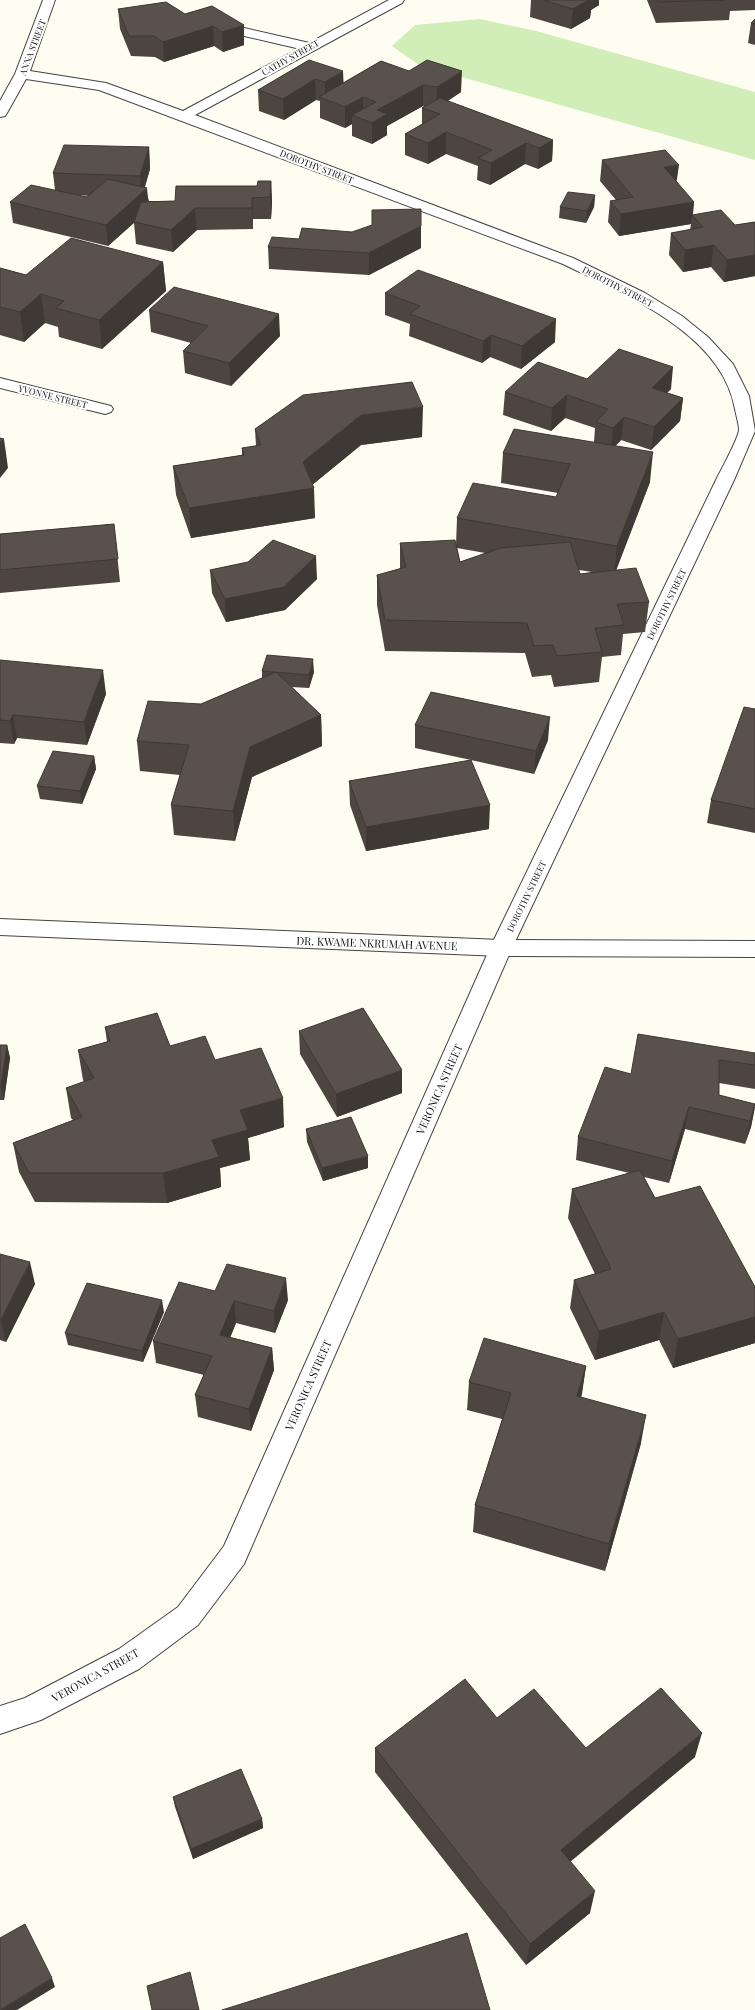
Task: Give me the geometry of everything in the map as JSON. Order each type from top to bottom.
[{"type":"street","name":"ANNA STREET","points":[[0,113],[22,74],[49,0]]},
{"type":"street","name":"CATHY STREET","points":[[184,116],[398,0]]},
{"type":"street","points":[[199,22],[309,47]]},
{"type":"street","name":"DOROTHY STREET","points":[[22,74],[101,86],[568,261],[640,296],[677,319],[702,340],[727,367],[741,396],[747,430],[501,948]]},
{"type":"street","name":"YVONNE STREET","points":[[0,383],[105,409]]},
{"type":"street","name":"DR. KWAME NKRUMAH AVENUE","points":[[0,927],[501,948],[755,949]]},
{"type":"street","name":"VERONICA STREET","points":[[0,1720],[31,1710],[129,1659],[188,1616],[234,1555],[501,948]]},
{"type":"green space","points":[[480,19],[536,31],[755,92],[755,160],[419,65],[392,46],[415,25]]},
{"type":"building","points":[[543,0],[588,0],[573,9]]},
{"type":"building","points":[[657,0],[725,0],[658,2]]},
{"type":"building","points":[[166,2],[185,14],[212,6],[244,25],[222,32],[213,26],[163,42],[154,36],[129,36],[118,9]]},
{"type":"building","points":[[309,60],[343,71],[325,82],[315,79],[283,99],[258,90]]},
{"type":"building","points":[[427,60],[462,71],[437,87],[423,85],[377,110],[387,114],[372,123],[352,115],[376,102],[363,97],[345,107],[319,97],[381,61],[409,71]]},
{"type":"building","points":[[440,98],[553,140],[539,148],[526,143],[491,163],[478,158],[492,150],[446,132],[428,143],[405,134],[440,114],[422,108]]},
{"type":"building","points":[[64,145],[149,147],[140,176],[53,173]]},
{"type":"building","points":[[665,150],[679,165],[664,167],[694,202],[621,214],[610,201],[633,197],[602,160]]},
{"type":"building","points":[[108,179],[147,188],[106,225],[10,202],[31,185],[87,197]]},
{"type":"building","points":[[258,181],[271,181],[270,197],[252,198],[252,208],[195,208],[171,230],[134,222],[141,202],[175,201],[176,186],[257,186]]},
{"type":"building","points":[[568,192],[595,195],[587,211],[560,207]]},
{"type":"building","points":[[421,209],[421,226],[369,253],[268,247],[272,237],[299,239],[302,228],[352,232],[372,225],[372,210]]},
{"type":"building","points":[[721,210],[735,225],[755,222],[755,255],[727,260],[714,245],[685,250],[671,233],[703,227],[692,215]]},
{"type":"building","points":[[71,238],[163,262],[99,320],[56,308],[64,301],[41,294],[20,312],[0,307],[0,268],[26,275]]},
{"type":"building","points":[[418,270],[556,319],[522,346],[491,335],[483,341],[410,314],[420,306],[385,293]]},
{"type":"building","points":[[174,287],[279,314],[229,363],[183,351],[208,326],[149,310]]},
{"type":"building","points":[[619,349],[673,367],[652,388],[683,398],[654,427],[624,417],[613,428],[596,422],[608,409],[567,395],[552,408],[505,392],[538,362],[587,379]]},
{"type":"building","points":[[412,382],[423,407],[361,415],[303,462],[314,488],[189,508],[173,466],[244,455],[242,448],[261,445],[255,429],[303,395]]},
{"type":"building","points":[[514,429],[653,452],[617,546],[457,518],[473,483],[556,497],[570,464],[503,453]]},
{"type":"building","points":[[114,524],[118,559],[0,570],[0,534]]},
{"type":"building","points":[[273,540],[316,556],[284,587],[225,599],[210,570],[248,562]]},
{"type":"building","points":[[455,540],[460,562],[501,548],[570,542],[580,574],[636,568],[649,602],[617,604],[624,625],[595,628],[602,652],[557,656],[553,645],[534,646],[527,623],[385,620],[377,575],[406,567],[400,543]]},
{"type":"building","points":[[267,655],[313,659],[309,675],[262,671]]},
{"type":"building","points":[[0,660],[103,670],[84,722],[13,715],[10,721],[0,720]]},
{"type":"building","points":[[276,672],[321,715],[250,747],[233,811],[171,805],[189,745],[137,741],[148,701],[201,704]]},
{"type":"building","points":[[431,692],[550,717],[536,751],[415,725]]},
{"type":"building","points":[[744,707],[755,709],[755,809],[711,800]]},
{"type":"building","points":[[53,751],[94,756],[80,791],[37,786]]},
{"type":"building","points":[[471,760],[490,805],[366,827],[349,781]]},
{"type":"building","points":[[363,1008],[402,1070],[336,1094],[299,1031]]},
{"type":"building","points":[[157,1013],[170,1046],[205,1036],[215,1060],[261,1048],[283,1098],[240,1110],[248,1130],[212,1140],[219,1157],[163,1173],[29,1173],[13,1143],[82,1117],[66,1088],[94,1078],[78,1050],[110,1041],[105,1027]]},
{"type":"building","points":[[638,1034],[755,1053],[755,1065],[719,1060],[719,1095],[755,1104],[750,1121],[689,1107],[672,1161],[578,1137],[605,1067],[631,1074]]},
{"type":"building","points":[[0,1045],[7,1045],[1,1087],[0,1087]]},
{"type":"building","points":[[351,1117],[368,1156],[322,1168],[306,1129]]},
{"type":"building","points":[[640,1170],[655,1198],[700,1186],[755,1287],[755,1317],[678,1339],[664,1312],[599,1331],[574,1280],[611,1269],[572,1189]]},
{"type":"building","points":[[0,1254],[30,1262],[1,1320],[0,1320]]},
{"type":"building","points":[[227,1264],[286,1278],[274,1311],[234,1301],[220,1335],[272,1348],[249,1409],[195,1395],[212,1356],[153,1341],[179,1282],[215,1291]]},
{"type":"building","points":[[87,1283],[162,1300],[142,1351],[65,1333]]},
{"type":"building","points":[[484,1338],[586,1366],[577,1396],[646,1415],[609,1544],[475,1505],[511,1393],[469,1382]]},
{"type":"building","points":[[465,1679],[497,1718],[534,1689],[586,1748],[661,1688],[702,1733],[561,1850],[595,1891],[530,1944],[375,1748]]},
{"type":"building","points":[[241,1769],[262,1819],[191,1849],[173,1797]]},
{"type":"building","points":[[25,1924],[52,1978],[0,2010],[0,1938]]},
{"type":"building","points":[[467,1933],[490,2010],[222,2010]]},
{"type":"building","points":[[190,1972],[199,2010],[152,2010],[147,1986]]}]
